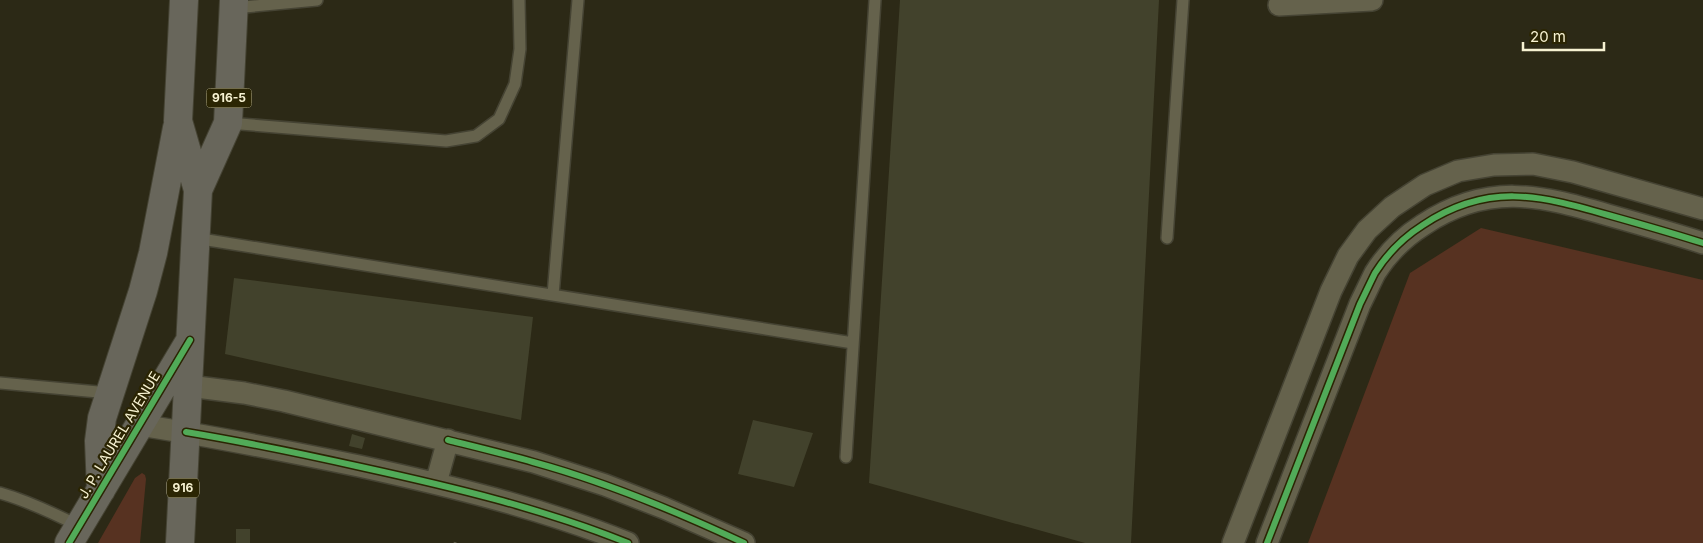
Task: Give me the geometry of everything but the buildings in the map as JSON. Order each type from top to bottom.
[{"type":"main road","name":"916-5","points":[[184,0],[178,121],[198,190],[190,340]]},
{"type":"main road","name":"916-5","points":[[198,190],[228,123],[234,4]]},
{"type":"main road","points":[[101,490],[99,441],[102,418],[153,253],[178,121]]},
{"type":"main road","name":"916","points":[[180,543],[186,432],[176,385],[190,340]]},
{"type":"main road","name":"J. P. LAUREL AVENUE","points":[[74,535],[139,425],[176,385]]},
{"type":"street","points":[[1279,5],[1372,0]]},
{"type":"street","points":[[1233,543],[1331,292],[1348,256],[1367,230],[1392,207],[1425,186],[1458,171],[1494,165],[1532,164],[1573,172],[1703,209]]},
{"type":"street","points":[[1267,543],[1360,304],[1376,272],[1391,252],[1412,232],[1440,214],[1467,202],[1497,197],[1530,196],[1566,203],[1703,243]]},
{"type":"street","points":[[176,385],[244,393],[284,401],[534,462],[605,485],[744,543]]},
{"type":"street","points":[[139,425],[275,448],[436,483],[521,505],[628,543]]},
{"type":"street","points":[[436,483],[448,440]]},
{"type":"lane","points":[[234,4],[317,0]]},
{"type":"lane","points":[[228,123],[446,141],[476,136],[499,119],[515,84],[520,50],[519,0]]},
{"type":"lane","points":[[553,295],[578,0]]},
{"type":"lane","points":[[846,457],[875,0]]},
{"type":"lane","points":[[1167,238],[1183,0]]},
{"type":"lane","points":[[196,238],[853,343]]},
{"type":"lane","points":[[0,383],[109,393]]},
{"type":"lane","points":[[0,493],[29,502],[74,535]]},
{"type":"shaded area","points":[[1481,228],[1703,280],[1703,543],[1308,543],[1410,273]]},
{"type":"shaded area","points":[[142,473],[146,479],[140,543],[98,543],[135,478]]},
{"type":"cycle path","points":[[1267,543],[1360,304],[1375,273],[1396,246],[1423,225],[1447,211],[1470,202],[1514,196],[1559,202],[1703,243]]},
{"type":"cycle path","points":[[69,543],[190,340]]},
{"type":"cycle path","points":[[186,432],[317,457],[463,491],[562,519],[628,543]]},
{"type":"cycle path","points":[[448,440],[522,459],[614,488],[744,543]]}]
